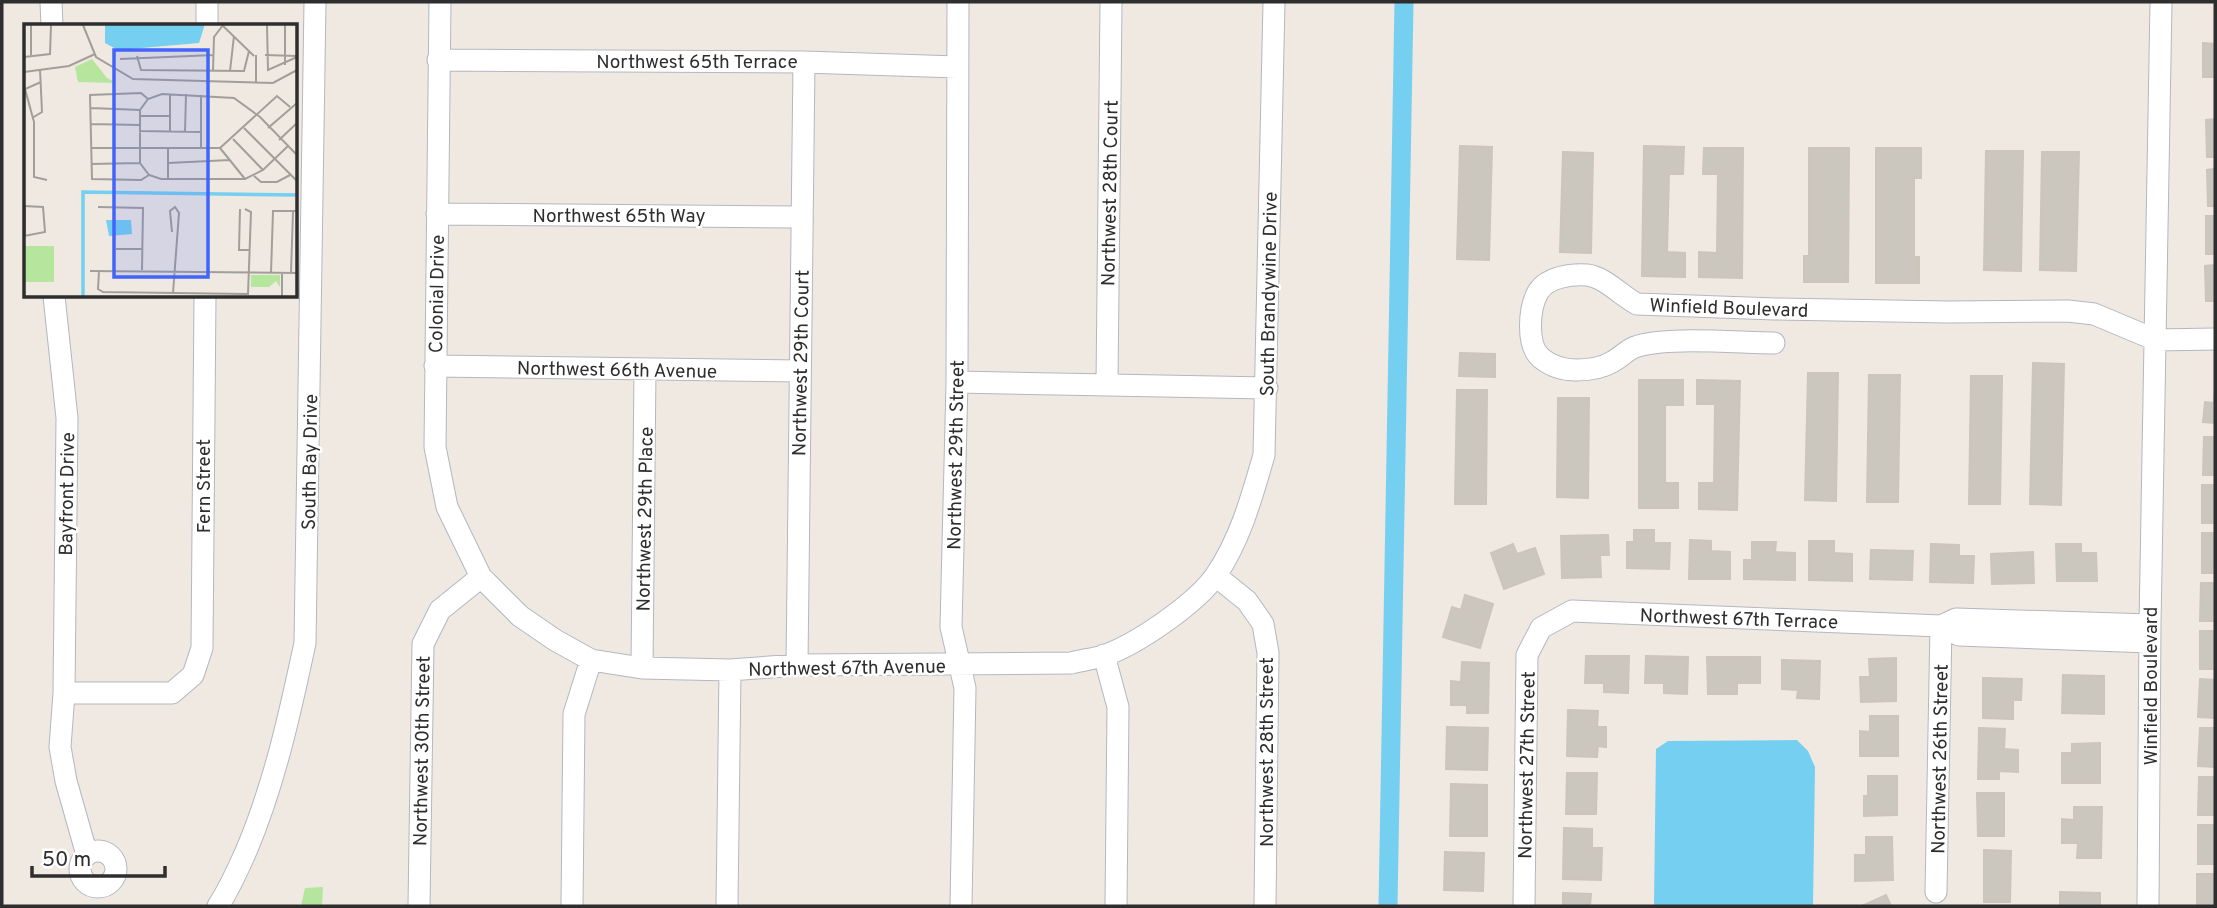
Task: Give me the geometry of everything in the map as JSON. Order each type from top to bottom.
[{"type":"street","points":[[51,2],[51,24]]},
{"type":"street","points":[[207,2],[207,24]]},
{"type":"street","name":"South Bay Drive","points":[[218,906],[229,890],[264,808],[287,731],[305,643],[316,2]]},
{"type":"street","name":"Colonial Drive","points":[[440,2],[435,447],[447,507],[481,577]]},
{"type":"street","name":"Northwest 29th Street","points":[[958,2],[957,382],[951,627],[965,688],[961,906]]},
{"type":"street","name":"Northwest 28th Court","points":[[1107,384],[1111,2]]},
{"type":"street","name":"South Brandywine Drive","points":[[1216,576],[1247,516],[1264,455],[1274,2]]},
{"type":"street","name":"Winfield Boulevard","points":[[2148,906],[2161,2]]},
{"type":"street","name":"Northwest 65th Terrace","points":[[438,60],[804,62],[957,67]]},
{"type":"street","name":"Northwest 29th Court","points":[[796,665],[804,62]]},
{"type":"street","name":"Northwest 65th Way","points":[[437,214],[802,217]]},
{"type":"street","name":"Winfield Boulevard","points":[[1774,343],[1658,343],[1635,347],[1611,363],[1591,369],[1572,370],[1554,366],[1537,354],[1531,336],[1531,320],[1538,292],[1549,282],[1567,276],[1588,275],[1599,278],[1621,296],[1637,304],[1948,312],[2068,310],[2094,314],[2156,340]]},
{"type":"street","name":"Bayfront Drive","points":[[54,298],[67,418],[64,692],[60,747],[66,781],[87,855]]},
{"type":"street","name":"Fern Street","points":[[64,692],[172,692],[193,675],[202,648],[205,298]]},
{"type":"street","points":[[2156,340],[2215,340]]},
{"type":"street","name":"Northwest 66th Avenue","points":[[435,366],[799,370]]},
{"type":"street","name":"Northwest 29th Place","points":[[642,668],[645,369]]},
{"type":"street","points":[[957,382],[1267,388]]},
{"type":"street","name":"Northwest 67th Avenue","points":[[481,577],[520,615],[555,640],[591,660],[642,668],[730,670],[796,665],[1071,663],[1104,655],[1145,634],[1186,606],[1216,576]]},
{"type":"street","name":"Northwest 28th Street","points":[[1216,576],[1247,601],[1263,624],[1268,653],[1265,906]]},
{"type":"street","name":"Northwest 30th Street","points":[[419,906],[423,644],[440,610],[481,577]]},
{"type":"street","name":"Northwest 67th Terrace","points":[[1541,628],[1572,611],[1941,626],[1959,635],[2150,633]]},
{"type":"street","name":"Northwest 26th Street","points":[[1936,892],[1941,626]]},
{"type":"street","name":"Northwest 27th Street","points":[[1524,906],[1527,655],[1541,628]]},
{"type":"street","points":[[1104,655],[1118,707],[1116,906]]},
{"type":"street","points":[[572,906],[574,714],[591,660]]},
{"type":"street","points":[[727,906],[730,670]]},
{"type":"green space","points":[[323,887],[322,906],[301,906],[305,888]]},
{"type":"water","points":[[1797,740],[1808,751],[1815,767],[1813,906],[1654,906],[1656,749],[1668,741]]},
{"type":"building","points":[[2203,43],[2215,44],[2215,77],[2203,77]]},
{"type":"building","points":[[2215,119],[2215,157],[2207,157],[2206,120]]},
{"type":"building","points":[[1460,146],[1492,147],[1489,260],[1457,259]]},
{"type":"building","points":[[1644,146],[1684,147],[1683,174],[1669,174],[1667,252],[1685,253],[1685,277],[1642,276]]},
{"type":"building","points":[[1704,148],[1743,148],[1742,278],[1699,277],[1699,252],[1717,253],[1718,174],[1703,174]]},
{"type":"building","points":[[1809,148],[1849,148],[1848,282],[1804,282],[1804,256],[1809,256]]},
{"type":"building","points":[[1876,148],[1921,148],[1921,178],[1914,178],[1914,257],[1919,257],[1919,283],[1876,283]]},
{"type":"building","points":[[1986,151],[2023,151],[2021,271],[1984,270]]},
{"type":"building","points":[[1563,152],[1593,153],[1591,253],[1560,252]]},
{"type":"building","points":[[2042,152],[2079,152],[2076,271],[2040,270]]},
{"type":"building","points":[[2215,169],[2215,206],[2208,206],[2207,170]]},
{"type":"building","points":[[2206,216],[2215,216],[2215,254],[2206,254]]},
{"type":"building","points":[[2215,265],[2215,301],[2206,301],[2205,266]]},
{"type":"building","points":[[1460,353],[1495,354],[1495,377],[1459,376]]},
{"type":"building","points":[[2033,363],[2064,364],[2061,505],[2030,504]]},
{"type":"building","points":[[1808,373],[1838,373],[1836,501],[1805,500]]},
{"type":"building","points":[[1869,375],[1900,375],[1898,502],[1867,502]]},
{"type":"building","points":[[1971,376],[2002,376],[2000,504],[1969,504]]},
{"type":"building","points":[[1639,380],[1683,380],[1683,405],[1665,405],[1665,483],[1678,483],[1678,508],[1639,508]]},
{"type":"building","points":[[1697,380],[1740,381],[1737,510],[1699,509],[1699,483],[1714,483],[1715,404],[1697,404]]},
{"type":"building","points":[[2215,389],[2215,423],[2203,422],[2205,402],[2214,403]]},
{"type":"building","points":[[1457,390],[1487,390],[1486,504],[1455,504]]},
{"type":"building","points":[[1558,398],[1589,398],[1588,498],[1557,497]]},
{"type":"building","points":[[2204,437],[2215,437],[2215,475],[2203,475]]},
{"type":"building","points":[[2202,485],[2215,485],[2215,523],[2202,523]]},
{"type":"building","points":[[1634,530],[1654,530],[1654,543],[1670,543],[1669,569],[1627,568],[1627,542],[1634,542]]},
{"type":"building","points":[[2202,533],[2215,533],[2215,573],[2202,573]]},
{"type":"building","points":[[1608,535],[1609,555],[1600,555],[1601,577],[1562,578],[1561,536]]},
{"type":"building","points":[[1690,540],[1711,541],[1711,551],[1730,552],[1730,579],[1689,579]]},
{"type":"building","points":[[1809,541],[1834,541],[1834,553],[1852,554],[1852,581],[1809,580]]},
{"type":"building","points":[[1752,542],[1776,542],[1775,552],[1795,553],[1795,580],[1744,579],[1744,560],[1752,560]]},
{"type":"building","points":[[1513,544],[1517,554],[1535,548],[1544,574],[1504,589],[1491,553]]},
{"type":"building","points":[[1931,544],[1959,545],[1959,556],[1974,556],[1973,583],[1930,582]]},
{"type":"building","points":[[2056,544],[2081,544],[2081,553],[2096,553],[2097,581],[2057,581]]},
{"type":"building","points":[[1871,550],[1913,551],[1912,580],[1870,579]]},
{"type":"building","points":[[2033,552],[2034,583],[1992,584],[1991,554]]},
{"type":"building","points":[[2201,583],[2215,583],[2215,621],[2200,621]]},
{"type":"building","points":[[1465,595],[1493,604],[1480,648],[1443,637],[1452,607],[1461,610]]},
{"type":"building","points":[[2200,631],[2215,631],[2215,669],[2200,669]]},
{"type":"building","points":[[1586,656],[1629,656],[1628,693],[1604,692],[1604,683],[1585,683]]},
{"type":"building","points":[[1646,656],[1688,657],[1687,694],[1664,693],[1664,683],[1645,683]]},
{"type":"building","points":[[1707,657],[1760,657],[1760,683],[1737,683],[1737,694],[1708,694]]},
{"type":"building","points":[[1896,658],[1896,701],[1861,702],[1860,677],[1870,677],[1869,659]]},
{"type":"building","points":[[1782,660],[1820,661],[1819,699],[1797,698],[1798,690],[1782,689]]},
{"type":"building","points":[[1462,662],[1489,663],[1488,713],[1467,713],[1467,705],[1451,705],[1451,681],[1461,682]]},
{"type":"building","points":[[2063,675],[2104,676],[2104,714],[2062,713]]},
{"type":"building","points":[[1983,678],[2022,679],[2021,700],[2013,700],[2013,719],[1983,718]]},
{"type":"building","points":[[2200,679],[2215,680],[2215,718],[2198,717]]},
{"type":"building","points":[[1568,710],[1598,711],[1597,727],[1606,727],[1606,747],[1598,746],[1597,757],[1567,756]]},
{"type":"building","points":[[1870,716],[1898,716],[1898,756],[1860,756],[1860,731],[1870,732]]},
{"type":"building","points":[[1447,727],[1488,728],[1487,770],[1446,769]]},
{"type":"building","points":[[1979,728],[2005,729],[2004,749],[2018,750],[2018,772],[1999,771],[1999,779],[1978,779]]},
{"type":"building","points":[[2200,728],[2215,728],[2215,767],[2198,766]]},
{"type":"building","points":[[2100,743],[2100,783],[2062,783],[2062,753],[2072,753],[2072,744]]},
{"type":"building","points":[[1567,773],[1597,773],[1596,814],[1566,814]]},
{"type":"building","points":[[1868,776],[1897,776],[1897,815],[1864,816]]},
{"type":"building","points":[[2199,777],[2215,777],[2215,815],[2198,815]]},
{"type":"building","points":[[1451,784],[1487,785],[1487,836],[1450,836]]},
{"type":"building","points":[[1977,793],[2004,793],[2004,836],[1978,836]]},
{"type":"building","points":[[2074,807],[2102,807],[2101,858],[2077,858],[2078,843],[2062,843],[2062,819],[2074,820]]},
{"type":"building","points":[[2198,825],[2215,825],[2215,864],[2198,864]]},
{"type":"building","points":[[1564,828],[1592,829],[1592,848],[1602,848],[1601,880],[1563,879]]},
{"type":"building","points":[[1866,837],[1892,837],[1893,880],[1855,881],[1855,855],[1866,855]]},
{"type":"building","points":[[1984,850],[2011,851],[2010,902],[1984,902]]},
{"type":"building","points":[[1445,852],[1484,853],[1483,891],[1444,890]]},
{"type":"building","points":[[2197,874],[2215,874],[2215,906],[2197,906]]},
{"type":"building","points":[[2060,892],[2100,893],[2100,906],[2060,906]]},
{"type":"building","points":[[1563,893],[1591,894],[1590,906],[1563,906]]},
{"type":"building","points":[[1886,895],[1891,906],[1862,906]]},
{"type":"waterway","points":[[1388,906],[1404,2]]}]
